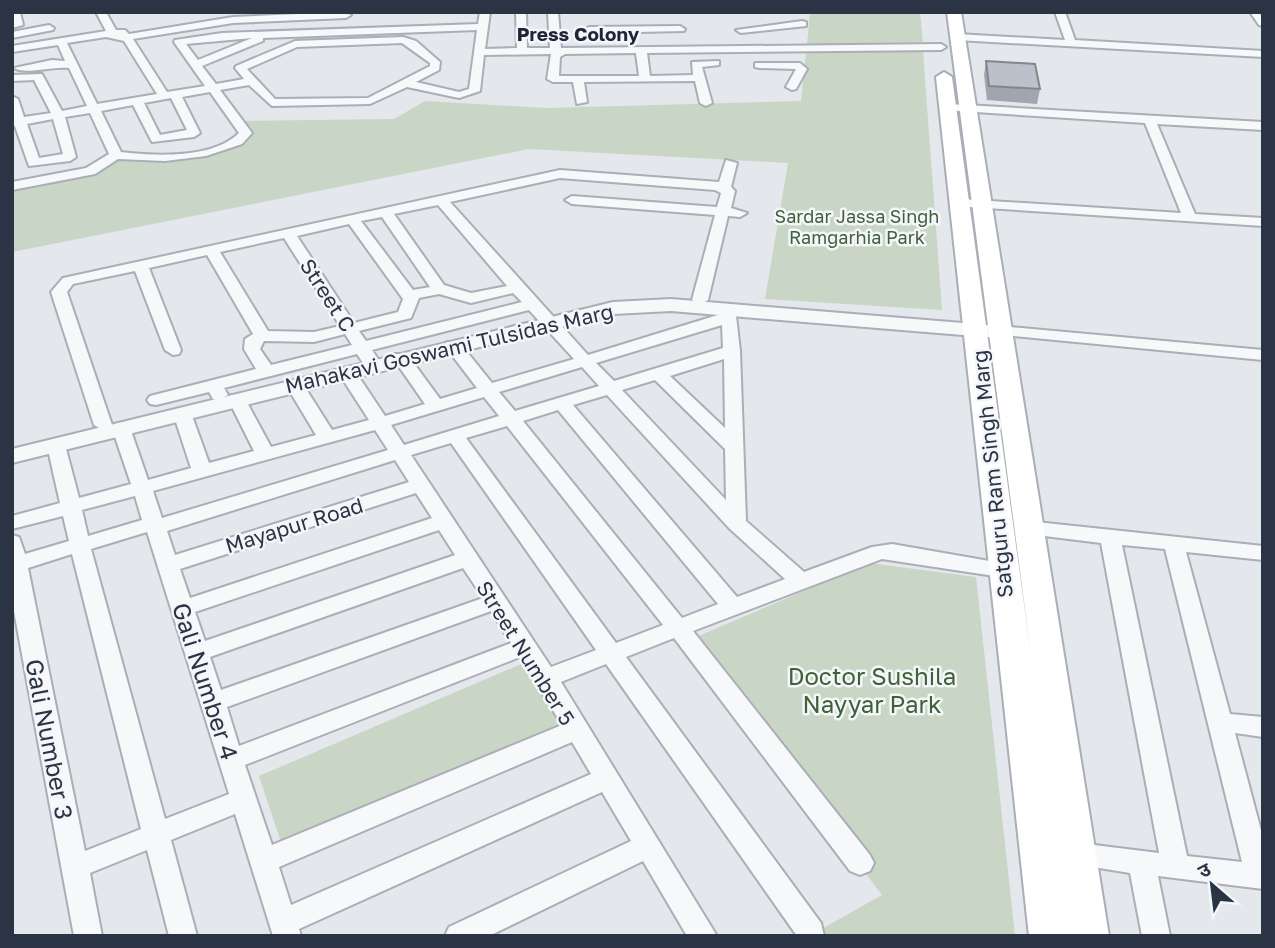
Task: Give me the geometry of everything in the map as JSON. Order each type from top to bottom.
[{"type":"main road","name":"Satguru Ram Singh Marg","points":[[937,12],[949,42],[968,109],[983,205],[1001,570],[1050,936]]},
{"type":"main road","name":"Satguru Ram Singh Marg","points":[[954,12],[949,42],[948,108],[960,203],[991,330],[1027,528],[1088,936]]},
{"type":"street","points":[[12,25],[19,23],[15,12]]},
{"type":"street","points":[[100,12],[169,95],[194,133],[156,139],[136,101]]},
{"type":"street","points":[[113,12],[120,35],[151,99]]},
{"type":"street","points":[[224,12],[231,12]]},
{"type":"street","points":[[406,83],[459,95],[474,91],[485,12]]},
{"type":"street","points":[[521,12],[522,52]]},
{"type":"street","points":[[553,12],[558,52],[555,56],[553,79],[645,79],[699,74]]},
{"type":"street","points":[[1060,12],[1071,43]]},
{"type":"street","points":[[1258,13],[1263,23]]},
{"type":"street","points":[[12,51],[251,19],[344,15]]},
{"type":"street","points":[[12,51],[120,35],[198,16],[344,15],[359,19]]},
{"type":"street","points":[[339,36],[344,15]]},
{"type":"street","points":[[678,16],[685,51]]},
{"type":"street","points":[[591,52],[589,18],[601,18]]},
{"type":"street","points":[[12,35],[52,24]]},
{"type":"street","points":[[734,51],[743,25],[802,24]]},
{"type":"street","points":[[179,42],[273,33],[339,36],[410,41],[436,65],[365,102],[270,102],[240,68],[289,45],[339,36],[483,27]]},
{"type":"street","points":[[16,184],[90,172],[116,155],[156,159],[226,146],[243,138],[246,133],[170,29]]},
{"type":"street","points":[[589,30],[680,29]]},
{"type":"street","points":[[195,65],[273,33]]},
{"type":"street","points":[[706,103],[696,64],[734,51],[949,42],[1071,43],[1263,54]]},
{"type":"street","points":[[63,45],[96,108],[116,155]]},
{"type":"street","points":[[779,50],[786,64]]},
{"type":"street","points":[[641,51],[645,79]]},
{"type":"street","points":[[480,52],[685,51],[715,57],[728,66]]},
{"type":"street","points":[[12,69],[52,63],[73,65]]},
{"type":"street","points":[[759,65],[786,64],[802,68],[792,87]]},
{"type":"street","points":[[657,70],[699,74]]},
{"type":"street","points":[[12,78],[38,76],[58,115],[71,155],[33,162],[16,122],[12,99]]},
{"type":"street","points":[[578,78],[581,102]]},
{"type":"street","points":[[16,122],[251,81]]},
{"type":"street","points":[[948,108],[1263,126]]},
{"type":"street","points":[[1150,120],[1190,218]]},
{"type":"street","points":[[173,349],[140,265],[566,174],[642,178],[730,175],[728,193],[700,300]]},
{"type":"street","points":[[441,200],[517,288],[736,523],[800,580]]},
{"type":"street","points":[[572,200],[740,213]]},
{"type":"street","points":[[960,203],[1263,222]]},
{"type":"street","points":[[386,212],[440,289]]},
{"type":"street","points":[[352,219],[412,296]]},
{"type":"street","name":"Street C","points":[[288,233],[367,356]]},
{"type":"street","points":[[211,250],[263,336]]},
{"type":"street","name":"Gali Number 4","points":[[140,265],[68,281],[60,288],[112,426],[142,487],[285,929]]},
{"type":"street","points":[[412,296],[440,289],[471,298],[517,288]]},
{"type":"street","points":[[266,372],[251,345],[253,340],[263,336],[314,337],[405,315],[412,296]]},
{"type":"street","name":"Mahakavi Goswami Tulsidas Marg","points":[[12,456],[57,445],[223,393],[541,313],[616,299],[700,300],[991,330]]},
{"type":"street","name":"Mahakavi Goswami Tulsidas Marg","points":[[12,448],[182,413],[223,393],[295,385],[347,372],[367,356],[401,358],[453,346],[541,313],[643,305],[991,330]]},
{"type":"street","points":[[12,523],[380,423],[489,391],[729,313],[736,523]]},
{"type":"street","points":[[991,330],[1263,355]]},
{"type":"street","points":[[453,346],[678,628],[860,863]]},
{"type":"street","points":[[14,557],[80,545],[155,525],[732,351]]},
{"type":"street","points":[[156,400],[223,393],[266,372],[367,356]]},
{"type":"street","points":[[401,358],[436,406]]},
{"type":"street","name":"Street Number 5","points":[[347,372],[523,647],[546,678],[646,847],[703,936]]},
{"type":"street","points":[[658,374],[734,447]]},
{"type":"street","points":[[295,385],[327,437]]},
{"type":"street","points":[[223,393],[265,454]]},
{"type":"street","points":[[561,403],[733,607]]},
{"type":"street","points":[[182,413],[202,471]]},
{"type":"street","points":[[455,436],[811,932]]},
{"type":"street","points":[[57,445],[80,545],[183,936]]},
{"type":"street","name":"Mayapur Road","points":[[168,565],[420,485]]},
{"type":"street","points":[[183,608],[442,522]]},
{"type":"street","points":[[1027,528],[1263,553]]},
{"type":"street","points":[[1110,537],[1175,866]]},
{"type":"street","points":[[1078,855],[1261,876],[1174,544]]},
{"type":"street","points":[[546,678],[867,555],[892,551],[1001,570]]},
{"type":"street","name":"Gali Number 3","points":[[14,557],[88,936]]},
{"type":"street","points":[[195,653],[467,558]]},
{"type":"street","points":[[212,703],[494,602]]},
{"type":"street","points":[[231,760],[523,647]]},
{"type":"street","points":[[1220,722],[1263,727]]},
{"type":"street","points":[[264,861],[575,730]]},
{"type":"street","points":[[285,929],[606,779]]},
{"type":"street","points":[[75,867],[244,799]]},
{"type":"street","points":[[459,936],[646,847]]},
{"type":"street","points":[[1142,862],[1156,936]]},
{"type":"green space","points":[[810,12],[920,12],[923,42],[807,45]]},
{"type":"green space","name":"Sardar Jassa Singh Ramgarhia Park","points":[[923,51],[942,310],[765,299],[788,163],[529,149],[12,252],[12,187],[100,171],[116,157],[152,162],[235,146],[251,132],[243,121],[394,119],[425,101],[547,108],[801,101],[806,53]]},
{"type":"green space","name":"Doctor Sushila Nayyar Park","points":[[869,563],[976,577],[1015,936],[809,936],[882,895],[689,640]]},
{"type":"green space","points":[[526,662],[563,726],[281,842],[259,776]]},
{"type":"building","points":[[986,61],[1035,64],[1040,89],[989,86]]},
{"type":"district","name":"Press Colony","points":[[578,33]]}]
